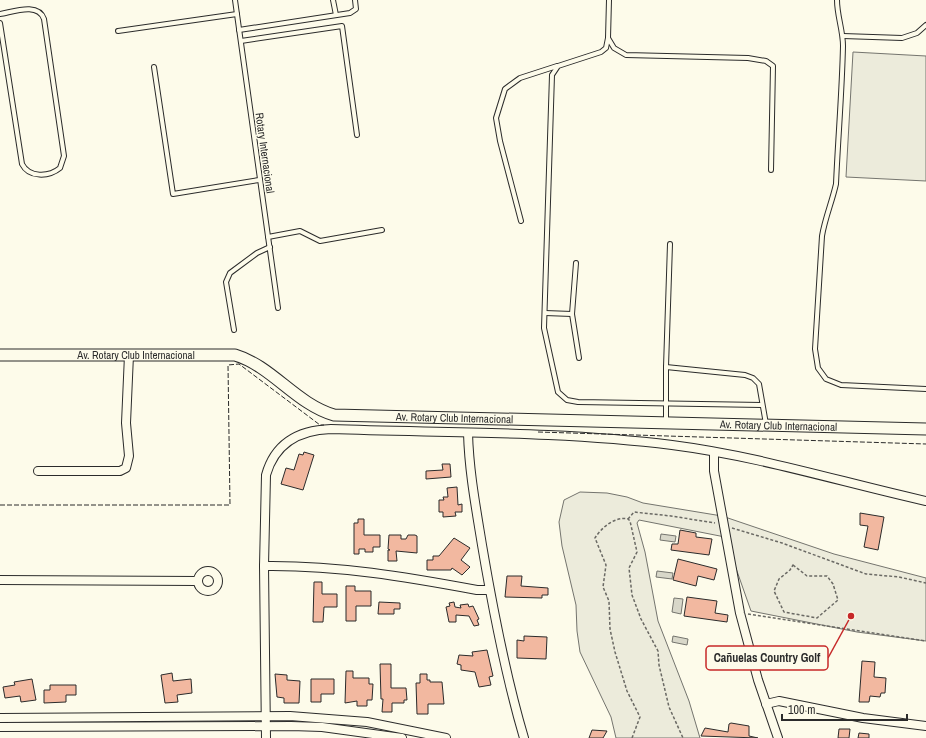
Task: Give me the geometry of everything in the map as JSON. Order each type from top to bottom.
[{"type":"main road","name":"Av. Rotary Club Internacional","points":[[0,355],[235,355],[253,363],[318,409],[334,415],[926,429]]},
{"type":"street","points":[[38,471],[120,471],[126,468],[129,456],[126,423],[129,356]]},
{"type":"street","points":[[266,738],[264,566],[266,474],[273,457],[290,439],[307,431],[330,429],[611,439],[672,446],[796,469],[926,501]]},
{"type":"street","points":[[468,433],[472,483],[489,590],[508,682],[524,738]]},
{"type":"street","points":[[714,453],[714,471],[740,613],[766,704],[778,738]]},
{"type":"street","points":[[264,566],[286,565],[371,571],[477,590],[489,590]]},
{"type":"street","points":[[0,580],[198,581]]},
{"type":"street","points":[[766,704],[779,701],[863,718],[926,726]]},
{"type":"street","points":[[0,718],[266,716],[352,720],[397,727],[446,738]]},
{"type":"street","points":[[0,727],[322,727],[402,738]]},
{"type":"lane","name":"Rotary Internacional","points":[[235,0],[278,308]]},
{"type":"lane","points":[[333,0],[336,15]]},
{"type":"lane","points":[[239,30],[350,13],[356,9],[355,0]]},
{"type":"lane","points":[[521,221],[500,141],[496,118],[505,89],[520,78],[601,52],[606,48],[608,38],[609,0]]},
{"type":"lane","points":[[837,0],[837,12],[843,36],[836,184],[825,218],[822,236],[815,349],[818,368],[826,379],[840,385],[926,389]]},
{"type":"lane","points":[[0,14],[31,9],[40,12],[44,19],[64,156],[60,168],[48,174],[31,173],[24,169],[22,164],[0,23]]},
{"type":"lane","points":[[118,31],[237,14]]},
{"type":"lane","points":[[843,36],[902,38],[917,33],[926,25]]},
{"type":"lane","points":[[241,41],[342,26],[357,135]]},
{"type":"lane","points":[[608,38],[614,48],[626,55],[748,58],[766,61],[773,66],[771,170]]},
{"type":"lane","points":[[558,66],[552,75],[544,328],[554,381],[558,392],[567,400],[578,402],[762,405]]},
{"type":"lane","points":[[154,67],[173,194],[259,180]]},
{"type":"lane","points":[[268,237],[300,231],[320,241],[382,230]]},
{"type":"lane","points":[[666,422],[665,403],[670,244]]},
{"type":"lane","points":[[234,330],[226,282],[227,277],[230,273],[257,253],[270,247]]},
{"type":"lane","points":[[576,263],[572,314],[579,358]]},
{"type":"lane","points":[[545,313],[572,314]]},
{"type":"lane","points":[[666,367],[745,374],[753,378],[759,384],[766,425]]},
{"type":"path","points":[[628,519],[634,512],[672,516],[723,526],[782,543],[866,574],[899,577],[926,583]]},
{"type":"path","points":[[628,519],[623,518],[606,526],[595,538],[606,565],[603,586],[609,601],[610,629],[615,652],[627,691],[640,717],[632,738]]},
{"type":"path","points":[[628,519],[633,532],[637,552],[629,568],[632,595],[641,619],[658,652],[659,665],[669,707],[683,738]]},
{"type":"path","points":[[793,565],[807,576],[827,576],[834,584],[838,600],[817,618],[784,612],[778,602],[774,591],[778,579],[790,570],[793,565]]},
{"type":"path","points":[[740,613],[926,641]]},
{"type":"shaded area","points":[[853,52],[926,56],[926,181],[846,177]]},
{"type":"shaded area","points":[[580,492],[607,493],[627,497],[643,503],[722,516],[834,554],[926,578],[926,641],[857,632],[751,611],[725,537],[639,520],[637,523],[645,552],[658,621],[689,701],[700,738],[616,738],[611,717],[580,652],[577,631],[576,605],[562,546],[559,522],[564,500]]},
{"type":"shaded area","points":[[661,534],[676,536],[675,542],[660,540]]},
{"type":"shaded area","points":[[657,571],[673,573],[672,579],[656,577]]},
{"type":"shaded area","points":[[674,598],[683,599],[681,614],[672,612]]},
{"type":"shaded area","points":[[673,636],[688,639],[687,645],[672,642]]},
{"type":"building","points":[[304,452],[314,455],[303,490],[281,484],[286,468],[294,470],[299,454],[303,455]]},
{"type":"building","points":[[442,464],[450,464],[451,477],[426,479],[426,471],[443,470]]},
{"type":"building","points":[[457,487],[458,505],[462,504],[462,512],[455,512],[456,516],[443,517],[443,512],[439,512],[439,500],[444,500],[443,497],[448,497],[447,488]]},
{"type":"building","points":[[860,513],[884,517],[878,550],[864,547],[868,526],[860,525]]},
{"type":"building","points":[[358,519],[364,519],[364,535],[380,535],[380,547],[373,547],[373,552],[365,552],[365,549],[359,549],[359,554],[354,554],[354,523],[358,523]]},
{"type":"building","points":[[680,530],[696,533],[696,537],[712,539],[709,555],[671,550],[672,544],[678,544]]},
{"type":"building","points":[[389,535],[401,535],[401,539],[406,539],[408,535],[417,536],[417,553],[396,551],[397,561],[388,561],[388,550],[390,550],[388,549]]},
{"type":"building","points":[[454,538],[470,548],[461,560],[470,567],[462,575],[452,568],[451,570],[427,570],[427,560],[433,560],[433,556],[439,556]]},
{"type":"building","points":[[678,559],[717,569],[714,580],[698,576],[696,586],[673,580]]},
{"type":"building","points":[[507,576],[522,576],[521,586],[548,588],[548,595],[542,595],[542,598],[505,597]]},
{"type":"building","points":[[314,582],[322,582],[322,594],[337,594],[337,607],[324,607],[323,622],[313,622]]},
{"type":"building","points":[[346,586],[355,586],[355,591],[371,591],[371,606],[356,606],[356,621],[346,621]]},
{"type":"building","points":[[687,597],[717,601],[715,613],[728,615],[727,622],[684,616]]},
{"type":"building","points":[[379,602],[400,603],[400,609],[394,609],[394,614],[378,614]]},
{"type":"building","points":[[454,602],[455,607],[461,608],[460,605],[468,604],[469,607],[473,606],[479,619],[477,620],[479,625],[474,626],[469,616],[456,615],[456,622],[449,622],[446,607],[450,606],[449,603]]},
{"type":"building","points":[[524,636],[547,637],[546,659],[517,658],[517,640],[524,641]]},
{"type":"building","points":[[487,650],[493,676],[489,677],[491,685],[479,687],[475,672],[461,670],[461,665],[457,664],[459,655],[473,656],[472,652]]},
{"type":"building","points":[[862,661],[875,662],[874,677],[886,678],[885,693],[881,693],[880,697],[870,696],[869,702],[859,702]]},
{"type":"building","points":[[380,664],[391,664],[391,688],[406,688],[407,700],[404,700],[404,703],[392,703],[392,712],[382,712],[383,699],[381,699]]},
{"type":"building","points":[[346,671],[353,671],[353,678],[369,678],[369,684],[373,684],[372,700],[367,700],[367,706],[357,706],[357,701],[345,703]]},
{"type":"building","points":[[172,673],[173,681],[191,679],[192,693],[177,695],[178,702],[165,703],[161,675]]},
{"type":"building","points":[[275,674],[287,675],[287,680],[300,681],[299,703],[284,703],[284,698],[277,697]]},
{"type":"building","points":[[420,674],[427,674],[427,680],[430,680],[430,682],[442,682],[444,704],[428,704],[428,714],[417,714],[416,683],[420,683]]},
{"type":"building","points":[[32,679],[36,700],[21,702],[20,696],[5,698],[3,687],[15,685],[14,682]]},
{"type":"building","points":[[311,679],[334,679],[334,694],[321,694],[321,702],[311,702]]},
{"type":"building","points":[[50,685],[76,685],[76,695],[66,695],[66,702],[44,703],[44,690],[50,690]]},
{"type":"building","points":[[729,724],[749,726],[749,736],[758,738],[701,736],[705,728],[728,732]]},
{"type":"building","points":[[839,729],[850,729],[849,738],[838,738]]},
{"type":"building","points":[[592,730],[607,731],[603,738],[589,738]]},
{"type":"building","points":[[859,733],[869,734],[869,738],[858,738]]},
{"type":"fence","points":[[0,505],[230,505],[228,365],[239,364],[320,425],[324,425]]},
{"type":"fence","points":[[538,432],[926,444]]},
{"type":"place","name":"Cañuelas Country Golf","points":[[851,616]]}]
